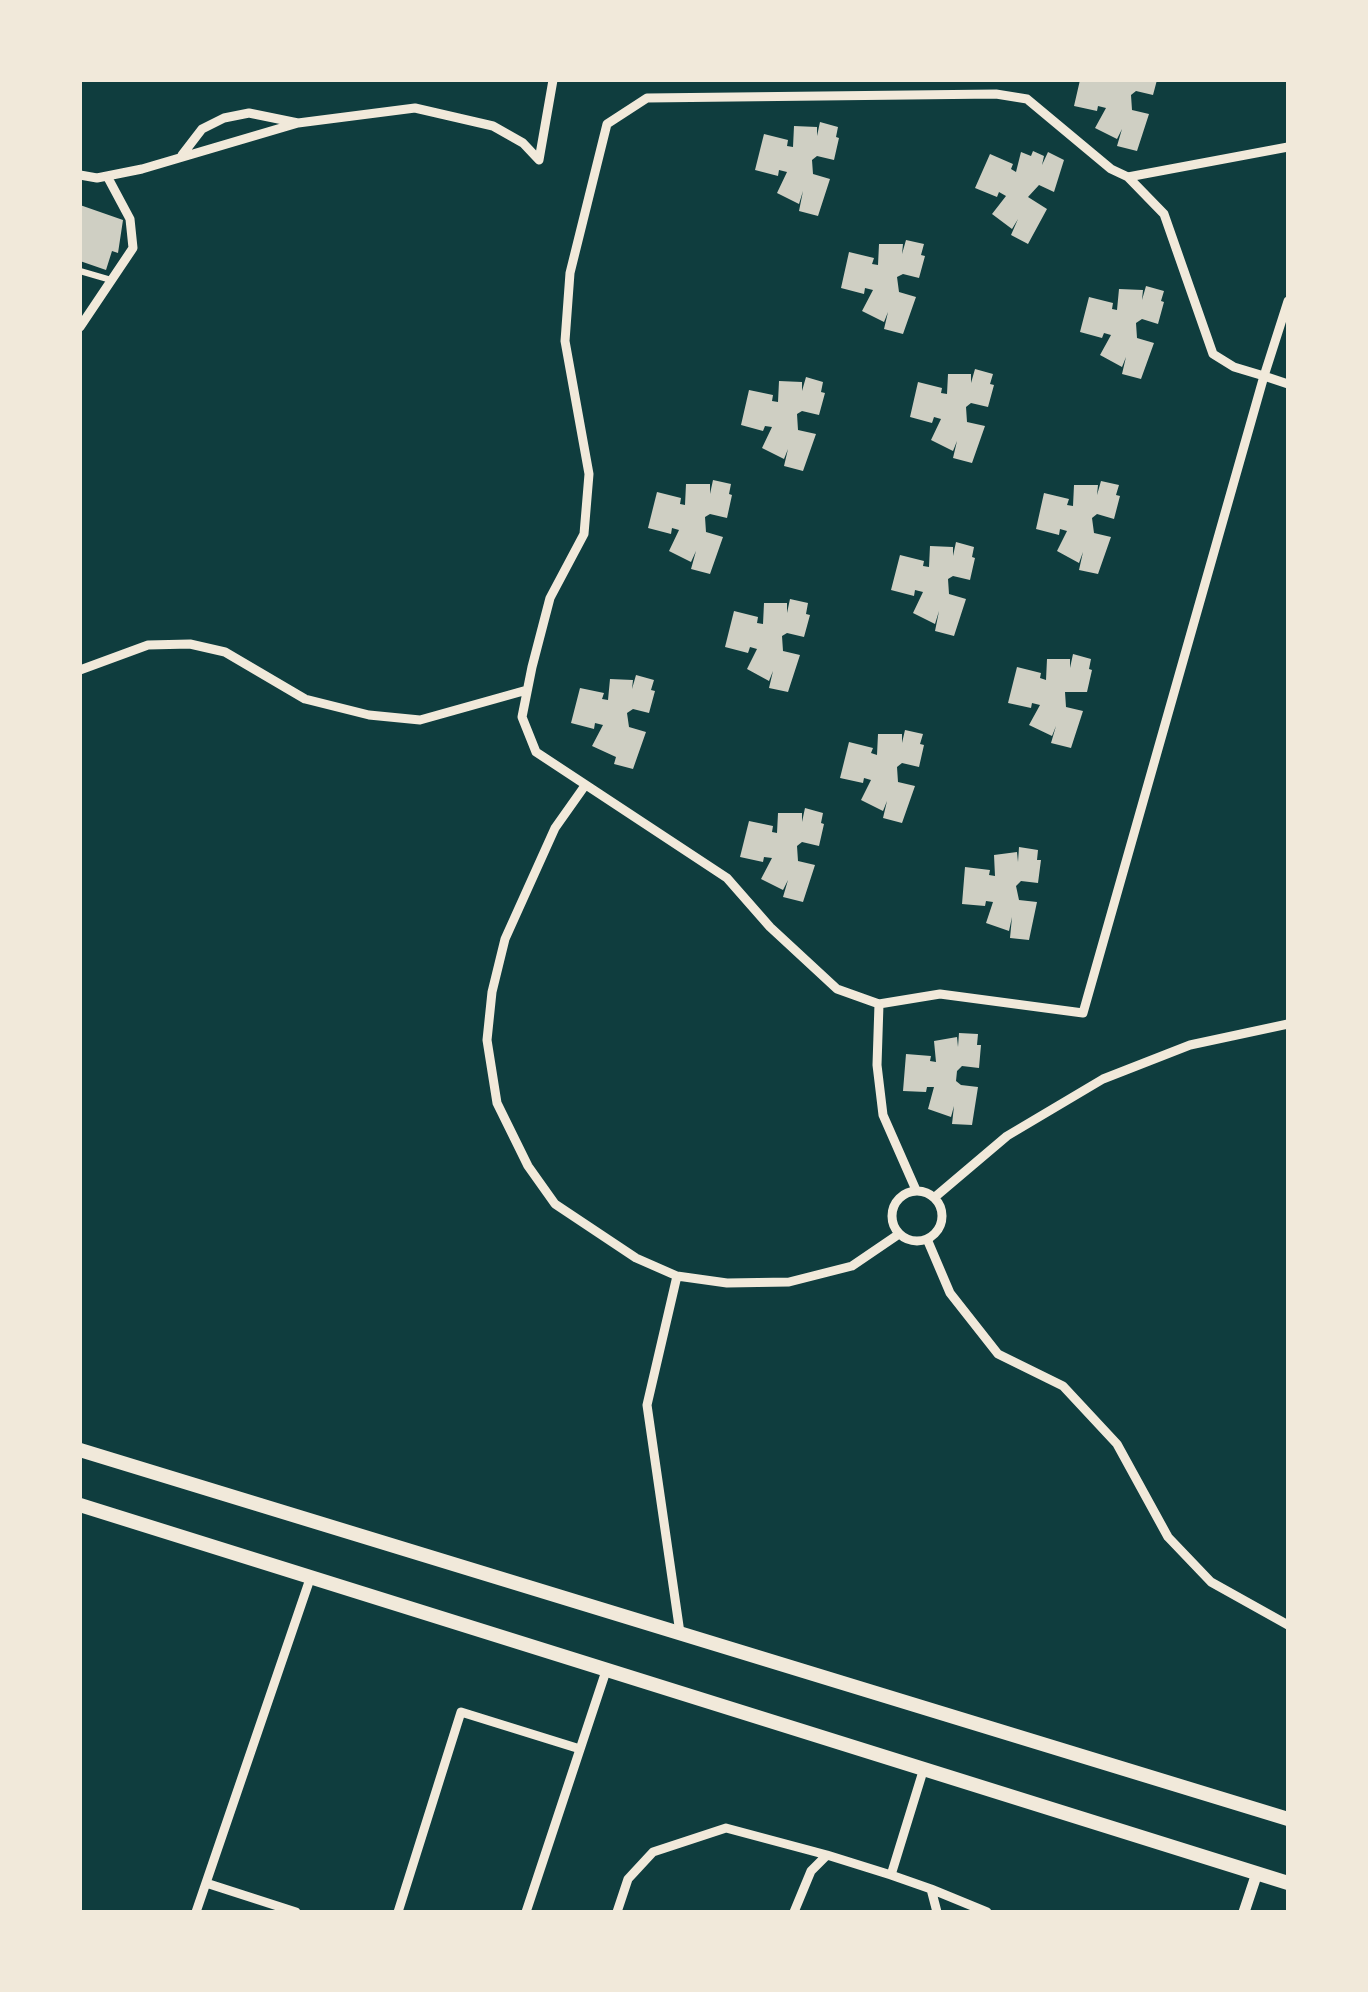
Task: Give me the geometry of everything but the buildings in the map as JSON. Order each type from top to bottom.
[{"type":"highway","points":[[80,1450],[1288,1819]]},
{"type":"highway","points":[[80,1504],[1288,1883]]},
{"type":"street","points":[[80,175],[106,176],[204,154],[298,123],[415,108],[439,110],[503,131],[539,160],[554,80]]},
{"type":"street","points":[[1288,301],[1264,376],[1083,1013],[940,994],[879,1004],[836,989],[770,927],[727,878],[536,752],[522,717],[527,690],[550,598],[584,534],[589,474],[565,340],[570,273],[607,124],[646,98],[996,94],[1027,98],[1111,169],[1128,177],[1164,214],[1213,354],[1234,367],[1264,376],[1288,384]]},
{"type":"street","points":[[182,156],[202,129],[224,118],[262,114],[298,123]]},
{"type":"street","points":[[1128,177],[1288,147]]},
{"type":"street","points":[[80,327],[133,248],[134,235],[106,176]]},
{"type":"street","points":[[80,270],[111,280]]},
{"type":"street","points":[[80,670],[148,645],[190,644],[226,652],[305,699],[370,715],[420,720],[527,690]]},
{"type":"street","points":[[584,787],[554,828],[506,939],[492,992],[488,1040],[497,1104],[528,1166],[556,1204],[636,1258],[677,1276],[728,1283],[789,1282],[852,1266],[899,1234]]},
{"type":"street","points":[[879,1004],[877,1064],[884,1115],[916,1190]]},
{"type":"street","points":[[935,1197],[1007,1136],[1102,1079],[1190,1044],[1288,1024]]},
{"type":"street","points":[[916,1190],[935,1197],[942,1215],[935,1234],[927,1240],[907,1240],[899,1234],[893,1226],[893,1206],[898,1198],[916,1190]]},
{"type":"street","points":[[927,1240],[950,1293],[998,1354],[1063,1386],[1117,1444],[1168,1537],[1212,1582],[1288,1625]]},
{"type":"street","points":[[677,1276],[647,1405],[680,1634]]},
{"type":"street","points":[[196,1912],[310,1576]]},
{"type":"street","points":[[526,1912],[607,1668]]},
{"type":"street","points":[[398,1912],[462,1712],[580,1749]]},
{"type":"street","points":[[891,1875],[925,1766]]},
{"type":"street","points":[[617,1912],[628,1879],[652,1852],[726,1828],[891,1875],[987,1912]]},
{"type":"street","points":[[794,1912],[810,1871],[827,1855]]},
{"type":"street","points":[[1244,1912],[1257,1873]]},
{"type":"street","points":[[206,1884],[296,1912]]},
{"type":"street","points":[[931,1889],[938,1912]]}]
